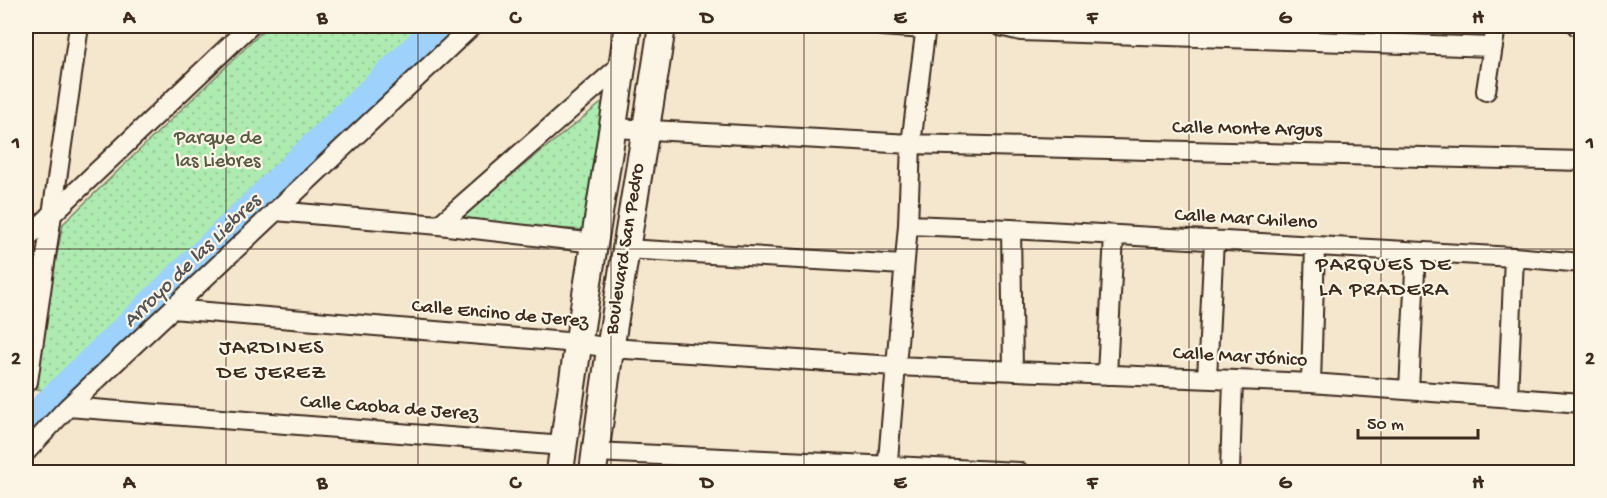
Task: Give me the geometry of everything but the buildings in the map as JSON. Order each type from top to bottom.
[{"type":"street","points":[[28,382],[79,26]]},
{"type":"street","points":[[26,238],[250,26]]},
{"type":"street","points":[[26,452],[68,407],[472,26]]},
{"type":"street","name":"Boulevard San Pedro","points":[[560,472],[628,26]]},
{"type":"street","name":"Boulevard San Pedro","points":[[594,462],[625,249],[662,26]]},
{"type":"street","points":[[882,26],[926,27],[911,144],[908,225],[887,470]]},
{"type":"street","points":[[1000,26],[1021,31],[1493,47]]},
{"type":"street","points":[[1486,91],[1497,26]]},
{"type":"street","points":[[1577,26],[1581,29]]},
{"type":"street","points":[[439,225],[622,64]]},
{"type":"street","name":"Calle Monte Argus","points":[[614,128],[911,144],[1581,161]]},
{"type":"street","points":[[275,211],[439,225],[595,243]]},
{"type":"street","name":"Calle Mar Chileno","points":[[908,225],[1214,240],[1581,263]]},
{"type":"street","points":[[1011,229],[1013,370]]},
{"type":"street","points":[[1107,375],[1114,235]]},
{"type":"street","points":[[1207,378],[1214,240]]},
{"type":"street","points":[[1311,383],[1315,246]]},
{"type":"street","points":[[625,249],[904,265]]},
{"type":"street","points":[[1409,389],[1416,252]]},
{"type":"street","points":[[1508,396],[1514,257]]},
{"type":"street","name":"Calle Encino de Jerez","points":[[172,309],[578,343],[610,348],[895,366]]},
{"type":"street","name":"Calle Mar Jónico","points":[[895,366],[1311,383],[1581,403]]},
{"type":"street","points":[[1230,472],[1233,380]]},
{"type":"street","name":"Calle Caoba de Jerez","points":[[68,407],[564,446]]},
{"type":"street","points":[[594,462],[1019,472]]},
{"type":"green space","name":"Parque de las Liebres","points":[[268,26],[428,26],[49,391],[30,388],[63,224]]},
{"type":"green space","points":[[605,100],[586,230],[453,222]]},
{"type":"waterway","name":"Arroyo de las Liebres","points":[[26,424],[438,26]]},
{"type":"district","name":"PARQUES DE LA PRADERA","points":[[1384,278]]},
{"type":"district","name":"JARDINES DE JEREZ","points":[[272,362]]}]
